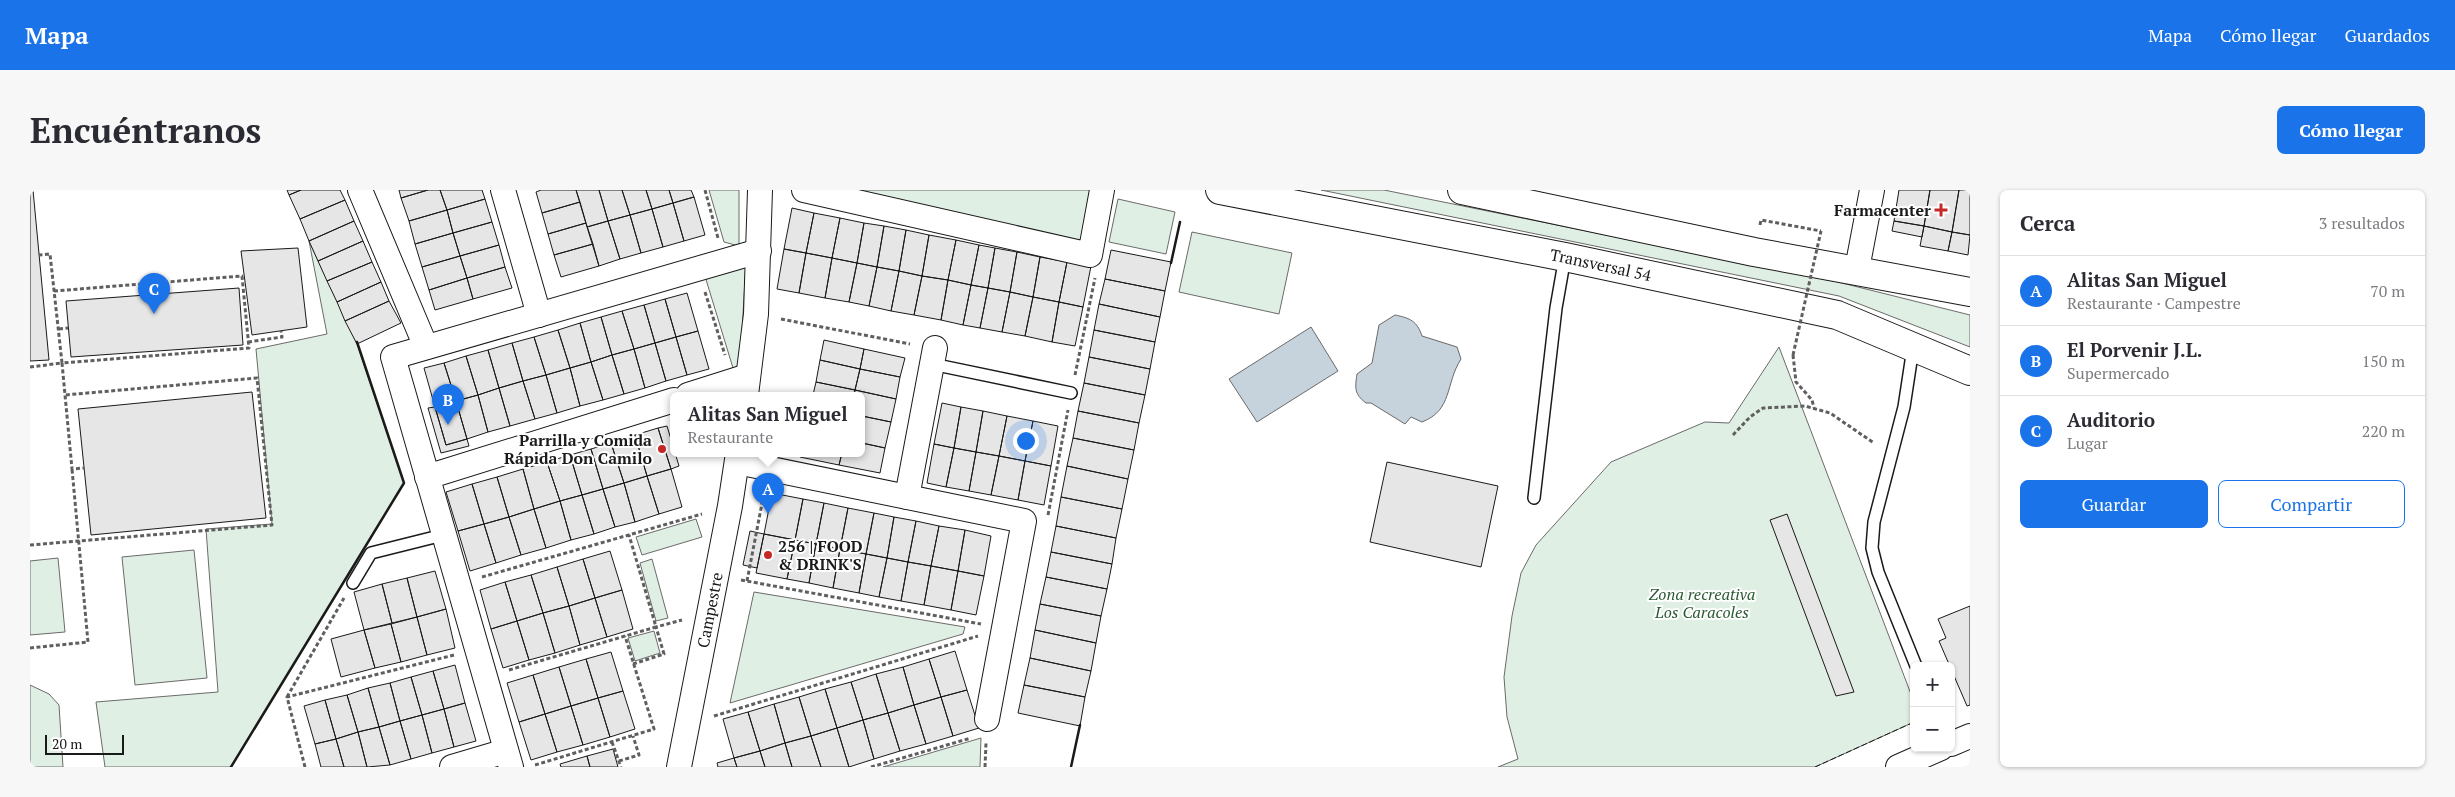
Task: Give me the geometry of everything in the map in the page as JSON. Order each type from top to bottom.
[{"type":"main road","name":"Transversal 54","points":[[1220,190],[1565,257],[1837,315],[1970,372]]},
{"type":"main road","points":[[1462,190],[1754,252],[1857,269],[1970,292]]},
{"type":"street","points":[[360,190],[426,347]]},
{"type":"street","points":[[503,190],[540,315]]},
{"type":"street","points":[[703,392],[742,384],[756,314],[760,190]]},
{"type":"street","points":[[804,190],[1090,255],[1102,190]]},
{"type":"street","points":[[1857,269],[1872,190]]},
{"type":"street","points":[[452,767],[508,759],[393,357],[698,270],[759,250]]},
{"type":"street","points":[[907,497],[934,356]]},
{"type":"street","points":[[427,476],[670,401]]},
{"type":"street","points":[[737,457],[769,469],[1024,521],[1004,628],[982,727]]},
{"type":"street","name":"Campestre","points":[[679,767],[730,506],[737,457]]},
{"type":"street","points":[[1955,742],[1970,736]]},
{"type":"street","points":[[1898,767],[1932,752]]},
{"type":"lane","points":[[1534,498],[1556,308],[1565,257]]},
{"type":"lane","points":[[1914,347],[1904,407],[1874,522],[1872,548],[1878,572],[1914,662]]},
{"type":"lane","points":[[934,356],[1071,393]]},
{"type":"lane","points":[[353,583],[371,553],[443,535]]},
{"type":"path","points":[[705,190],[725,262]]},
{"type":"path","points":[[1761,220],[1821,231],[1793,355],[1796,382],[1812,400],[1814,408]]},
{"type":"path","points":[[30,648],[88,642],[66,395],[50,254],[39,255]]},
{"type":"path","points":[[698,270],[742,384]]},
{"type":"path","points":[[30,367],[248,348],[242,276],[54,291]]},
{"type":"path","points":[[756,314],[934,356]]},
{"type":"path","points":[[58,328],[68,328]]},
{"type":"path","points":[[248,342],[282,337],[281,331]]},
{"type":"path","points":[[30,545],[272,524],[257,378],[66,395]]},
{"type":"path","points":[[1733,435],[1750,417],[1763,408],[1805,406],[1830,413],[1862,432],[1892,458]]},
{"type":"path","points":[[72,469],[84,468]]},
{"type":"path","points":[[747,581],[769,469]]},
{"type":"path","points":[[458,584],[730,506]]},
{"type":"path","points":[[628,535],[664,654],[633,664]]},
{"type":"path","points":[[717,575],[1004,628]]},
{"type":"path","points":[[305,767],[287,697],[353,583]]},
{"type":"path","points":[[484,678],[656,627]]},
{"type":"path","points":[[687,724],[1004,628]]},
{"type":"path","points":[[530,767],[654,729],[625,636]]},
{"type":"path","points":[[287,697],[476,650]]},
{"type":"path","points":[[871,767],[982,727]]},
{"type":"path","points":[[619,761],[639,755],[633,736]]},
{"type":"path","points":[[612,742],[621,767]]},
{"type":"path","points":[[984,767],[985,761]]},
{"type":"green space","points":[[709,190],[739,190],[739,246],[724,242]]},
{"type":"green space","points":[[853,190],[1091,190],[1083,243]]},
{"type":"green space","points":[[1321,190],[1384,190],[1838,282],[1970,315],[1970,347],[1839,296]]},
{"type":"green space","points":[[1118,199],[1175,212],[1166,254],[1109,242]]},
{"type":"green space","points":[[1192,232],[1292,253],[1279,314],[1179,292]]},
{"type":"green space","points":[[309,241],[357,344],[404,483],[231,767],[105,767],[96,702],[218,692],[206,529],[272,524],[256,349],[327,334]]},
{"type":"green space","points":[[746,262],[740,367],[733,368],[704,273]]},
{"type":"green space","name":"Zona recreativa Los Caracoles","points":[[1779,347],[1910,691],[1910,724],[1815,767],[1498,767],[1518,759],[1507,717],[1504,677],[1512,616],[1521,573],[1536,545],[1611,462],[1705,422],[1729,423]]},
{"type":"green space","points":[[696,519],[702,537],[642,555],[636,537]]},
{"type":"green space","points":[[194,550],[207,678],[135,685],[122,557]]},
{"type":"green space","points":[[58,558],[65,632],[30,635],[30,561]]},
{"type":"green space","points":[[652,559],[668,618],[656,621],[640,563]]},
{"type":"green space","points":[[754,592],[965,627],[963,634],[730,703]]},
{"type":"green space","points":[[654,631],[660,653],[635,661],[628,638]]},
{"type":"green space","points":[[30,685],[49,694],[59,705],[63,767],[30,767]]},
{"type":"green space","points":[[981,738],[980,767],[883,767]]},
{"type":"shaded area","points":[[1395,315],[1412,321],[1418,327],[1422,336],[1457,347],[1461,359],[1444,403],[1439,411],[1422,422],[1411,417],[1405,424],[1371,403],[1366,403],[1357,394],[1357,374],[1372,363],[1379,325]]},
{"type":"shaded area","points":[[1311,327],[1338,371],[1257,422],[1229,379]]},
{"type":"building","points":[[30,190],[33,190],[49,360],[30,361]]},
{"type":"building","points":[[287,190],[301,190],[289,195]]},
{"type":"building","points":[[301,190],[340,190],[345,200],[300,219],[289,195]]},
{"type":"building","points":[[399,190],[428,190],[401,198]]},
{"type":"building","points":[[428,190],[440,190],[447,210],[409,221],[401,198]]},
{"type":"building","points":[[440,190],[482,190],[485,199],[447,210]]},
{"type":"building","points":[[541,190],[576,190],[580,202],[542,213],[536,192]]},
{"type":"building","points":[[576,190],[599,190],[608,221],[587,227]]},
{"type":"building","points":[[599,190],[622,190],[630,215],[608,221]]},
{"type":"building","points":[[622,190],[646,190],[652,209],[630,215]]},
{"type":"building","points":[[646,190],[669,190],[673,203],[652,209]]},
{"type":"building","points":[[669,190],[691,190],[694,197],[673,203]]},
{"type":"building","points":[[1899,190],[1930,190],[1924,226],[1894,221]]},
{"type":"building","points":[[1930,190],[1959,190],[1952,232],[1924,226]]},
{"type":"building","points":[[1959,190],[1970,190],[1970,235],[1952,232]]},
{"type":"building","points":[[694,197],[705,235],[684,241],[673,203]]},
{"type":"building","points":[[485,199],[492,222],[453,233],[447,210]]},
{"type":"building","points":[[345,200],[354,221],[309,241],[300,219]]},
{"type":"building","points":[[580,202],[586,223],[548,234],[542,213]]},
{"type":"building","points":[[673,203],[684,241],[663,247],[652,209]]},
{"type":"building","points":[[792,208],[814,213],[806,253],[784,249]]},
{"type":"building","points":[[652,209],[663,247],[641,253],[630,215]]},
{"type":"building","points":[[447,210],[453,233],[415,244],[409,221]]},
{"type":"building","points":[[814,213],[840,218],[832,258],[806,253]]},
{"type":"building","points":[[630,215],[641,253],[620,259],[608,221]]},
{"type":"building","points":[[840,218],[864,223],[857,263],[832,258]]},
{"type":"building","points":[[354,221],[363,241],[318,261],[309,241]]},
{"type":"building","points":[[608,221],[620,259],[599,266],[587,227]]},
{"type":"building","points":[[1894,221],[1924,226],[1922,237],[1892,231]]},
{"type":"building","points":[[492,222],[499,245],[460,256],[453,233]]},
{"type":"building","points":[[586,223],[593,244],[554,255],[548,234]]},
{"type":"building","points":[[864,223],[884,226],[877,267],[857,263]]},
{"type":"building","points":[[884,226],[906,230],[899,271],[877,267]]},
{"type":"building","points":[[1924,226],[1952,232],[1948,251],[1920,246]]},
{"type":"building","points":[[906,230],[929,235],[922,276],[899,271]]},
{"type":"building","points":[[1952,232],[1970,235],[1968,255],[1948,251]]},
{"type":"building","points":[[453,233],[460,256],[422,267],[415,244]]},
{"type":"building","points":[[929,235],[956,240],[948,280],[922,276]]},
{"type":"building","points":[[956,240],[979,245],[971,285],[948,280]]},
{"type":"building","points":[[363,241],[372,262],[327,281],[318,261]]},
{"type":"building","points":[[593,244],[599,266],[561,277],[554,255]]},
{"type":"building","points":[[499,245],[505,267],[467,278],[460,256]]},
{"type":"building","points":[[979,245],[995,248],[988,288],[971,285]]},
{"type":"building","points":[[298,248],[307,327],[252,335],[241,251]]},
{"type":"building","points":[[995,248],[1017,252],[1010,292],[988,288]]},
{"type":"building","points":[[784,249],[806,253],[799,293],[777,289]]},
{"type":"building","points":[[1111,250],[1171,262],[1165,291],[1105,279]]},
{"type":"building","points":[[1017,252],[1040,257],[1033,297],[1010,292]]},
{"type":"building","points":[[806,253],[832,258],[825,298],[799,293]]},
{"type":"building","points":[[460,256],[467,278],[429,290],[422,267]]},
{"type":"building","points":[[1040,257],[1067,262],[1059,302],[1033,297]]},
{"type":"building","points":[[832,258],[857,263],[849,302],[825,298]]},
{"type":"building","points":[[372,262],[381,282],[337,302],[327,281]]},
{"type":"building","points":[[1067,262],[1091,266],[1083,307],[1059,302]]},
{"type":"building","points":[[857,263],[877,267],[869,306],[849,302]]},
{"type":"building","points":[[505,267],[512,288],[473,299],[467,278]]},
{"type":"building","points":[[877,267],[899,271],[891,311],[869,306]]},
{"type":"building","points":[[899,271],[922,276],[914,315],[891,311]]},
{"type":"building","points":[[922,276],[948,280],[941,320],[914,315]]},
{"type":"building","points":[[467,278],[473,299],[435,310],[429,290]]},
{"type":"building","points":[[1105,279],[1165,291],[1160,317],[1099,304]]},
{"type":"building","points":[[948,280],[971,285],[963,325],[941,320]]},
{"type":"building","points":[[381,282],[389,301],[345,321],[337,302]]},
{"type":"building","points":[[971,285],[988,288],[980,328],[963,325]]},
{"type":"building","points":[[239,288],[243,345],[71,357],[66,301]]},
{"type":"building","points":[[988,288],[1010,292],[1002,332],[980,328]]},
{"type":"building","points":[[1010,292],[1033,297],[1025,336],[1002,332]]},
{"type":"building","points":[[687,293],[698,331],[676,337],[665,299]]},
{"type":"building","points":[[1033,297],[1059,302],[1052,342],[1025,336]]},
{"type":"building","points":[[665,299],[676,337],[655,343],[644,305]]},
{"type":"building","points":[[389,301],[401,323],[357,344],[345,321]]},
{"type":"building","points":[[1059,302],[1083,307],[1075,346],[1052,342]]},
{"type":"building","points":[[1099,304],[1160,317],[1155,342],[1094,330]]},
{"type":"building","points":[[644,305],[655,343],[634,349],[622,311]]},
{"type":"building","points":[[622,311],[634,349],[612,355],[601,317]]},
{"type":"building","points":[[601,317],[612,355],[591,362],[580,323]]},
{"type":"building","points":[[580,323],[591,362],[570,368],[558,330]]},
{"type":"building","points":[[558,330],[570,368],[546,375],[534,337]]},
{"type":"building","points":[[1094,330],[1155,342],[1150,369],[1089,357]]},
{"type":"building","points":[[698,331],[709,369],[687,375],[676,337]]},
{"type":"building","points":[[534,337],[546,375],[523,381],[512,343]]},
{"type":"building","points":[[676,337],[687,375],[666,381],[655,343]]},
{"type":"building","points":[[824,340],[864,349],[860,369],[820,360]]},
{"type":"building","points":[[512,343],[523,381],[499,388],[488,350]]},
{"type":"building","points":[[655,343],[666,381],[645,388],[634,349]]},
{"type":"building","points":[[634,349],[645,388],[624,394],[612,355]]},
{"type":"building","points":[[864,349],[905,358],[900,377],[860,369]]},
{"type":"building","points":[[488,350],[499,388],[478,395],[466,356]]},
{"type":"building","points":[[612,355],[624,394],[603,400],[591,362]]},
{"type":"building","points":[[466,356],[478,395],[456,401],[444,363]]},
{"type":"building","points":[[1089,357],[1150,369],[1145,395],[1084,383]]},
{"type":"building","points":[[820,360],[860,369],[855,390],[816,382]]},
{"type":"building","points":[[591,362],[603,400],[580,406],[570,368]]},
{"type":"building","points":[[444,363],[456,401],[435,407],[424,368]]},
{"type":"building","points":[[570,368],[580,406],[557,413],[546,375]]},
{"type":"building","points":[[860,369],[900,377],[896,399],[855,390]]},
{"type":"building","points":[[546,375],[557,413],[535,419],[523,381]]},
{"type":"building","points":[[523,381],[535,419],[510,426],[499,388]]},
{"type":"building","points":[[816,382],[855,390],[855,392],[814,392]]},
{"type":"building","points":[[1084,383],[1145,395],[1139,423],[1078,411]]},
{"type":"building","points":[[499,388],[510,426],[488,432],[478,395]]},
{"type":"building","points":[[252,392],[266,518],[91,535],[78,409]]},
{"type":"building","points":[[865,392],[896,399],[891,422],[865,417]]},
{"type":"building","points":[[478,395],[488,432],[467,439],[456,401]]},
{"type":"building","points":[[456,401],[467,439],[446,445],[435,407]]},
{"type":"building","points":[[942,403],[961,407],[954,448],[934,444]]},
{"type":"building","points":[[435,407],[446,445],[467,439],[469,446],[441,453],[428,408]]},
{"type":"building","points":[[961,407],[983,411],[976,452],[954,448]]},
{"type":"building","points":[[983,411],[1007,416],[999,456],[976,452]]},
{"type":"building","points":[[1078,411],[1139,423],[1134,450],[1073,438]]},
{"type":"building","points":[[1007,416],[1033,421],[1025,461],[999,456]]},
{"type":"building","points":[[865,417],[891,422],[885,448],[865,444]]},
{"type":"building","points":[[1033,421],[1058,426],[1051,466],[1025,461]]},
{"type":"building","points":[[667,426],[670,436],[670,457],[676,457],[679,466],[671,469],[658,428]]},
{"type":"building","points":[[658,428],[671,469],[647,476],[635,435]]},
{"type":"building","points":[[635,435],[647,476],[624,483],[611,443]]},
{"type":"building","points":[[1073,438],[1134,450],[1128,479],[1067,466]]},
{"type":"building","points":[[611,443],[624,483],[603,489],[591,449]]},
{"type":"building","points":[[865,444],[885,448],[880,473],[839,465],[841,457],[865,457]]},
{"type":"building","points":[[934,444],[954,448],[946,487],[927,483]]},
{"type":"building","points":[[954,448],[976,452],[969,491],[946,487]]},
{"type":"building","points":[[591,449],[603,489],[582,495],[570,455]]},
{"type":"building","points":[[976,452],[999,456],[991,495],[969,491]]},
{"type":"building","points":[[570,455],[582,495],[560,501],[547,462]]},
{"type":"building","points":[[999,456],[1025,461],[1018,500],[991,495]]},
{"type":"building","points":[[800,457],[841,457],[839,465]]},
{"type":"building","points":[[1025,461],[1051,466],[1044,505],[1018,500]]},
{"type":"building","points":[[547,462],[560,501],[534,509],[523,469]]},
{"type":"building","points":[[1387,462],[1498,486],[1481,567],[1370,542]]},
{"type":"building","points":[[1067,466],[1128,479],[1122,509],[1061,497]]},
{"type":"building","points":[[523,469],[534,509],[509,517],[497,477]]},
{"type":"building","points":[[671,469],[682,507],[659,514],[647,476]]},
{"type":"building","points":[[647,476],[659,514],[635,522],[624,483]]},
{"type":"building","points":[[497,477],[509,517],[484,524],[472,484]]},
{"type":"building","points":[[624,483],[635,522],[615,527],[603,489]]},
{"type":"building","points":[[472,484],[484,524],[458,531],[446,492]]},
{"type":"building","points":[[603,489],[615,527],[594,534],[582,495]]},
{"type":"building","points":[[772,493],[803,499],[795,540],[764,534]]},
{"type":"building","points":[[582,495],[594,534],[571,540],[560,501]]},
{"type":"building","points":[[1061,497],[1122,509],[1116,538],[1056,526]]},
{"type":"building","points":[[803,499],[824,503],[816,544],[795,540]]},
{"type":"building","points":[[560,501],[571,540],[546,548],[534,509]]},
{"type":"building","points":[[824,503],[848,508],[840,549],[816,544]]},
{"type":"building","points":[[848,508],[874,513],[866,554],[840,549]]},
{"type":"building","points":[[534,509],[546,548],[521,555],[509,517]]},
{"type":"building","points":[[874,513],[894,517],[887,558],[866,554]]},
{"type":"building","points":[[1787,514],[1854,692],[1836,696],[1770,520]]},
{"type":"building","points":[[509,517],[521,555],[496,563],[484,524]]},
{"type":"building","points":[[894,517],[916,521],[908,562],[887,558]]},
{"type":"building","points":[[916,521],[939,526],[931,566],[908,562]]},
{"type":"building","points":[[484,524],[496,563],[470,571],[458,531]]},
{"type":"building","points":[[939,526],[965,530],[958,571],[931,566]]},
{"type":"building","points":[[1056,526],[1116,538],[1112,564],[1051,552]]},
{"type":"building","points":[[965,530],[991,536],[984,576],[958,571]]},
{"type":"building","points":[[750,531],[764,534],[757,568],[743,565]]},
{"type":"building","points":[[764,534],[795,540],[787,579],[756,573]]},
{"type":"building","points":[[795,540],[816,544],[809,583],[787,579]]},
{"type":"building","points":[[816,544],[840,549],[833,588],[809,583]]},
{"type":"building","points":[[840,549],[866,554],[859,593],[833,588]]},
{"type":"building","points":[[610,551],[622,590],[595,598],[583,559]]},
{"type":"building","points":[[1051,552],[1112,564],[1107,589],[1046,577]]},
{"type":"building","points":[[866,554],[887,558],[879,597],[859,593]]},
{"type":"building","points":[[887,558],[908,562],[901,601],[879,597]]},
{"type":"building","points":[[583,559],[595,598],[569,606],[557,567]]},
{"type":"building","points":[[908,562],[931,566],[924,605],[901,601]]},
{"type":"building","points":[[931,566],[958,571],[951,610],[924,605]]},
{"type":"building","points":[[557,567],[569,606],[543,613],[531,575]]},
{"type":"building","points":[[435,571],[446,609],[417,617],[407,578]]},
{"type":"building","points":[[958,571],[984,576],[976,615],[951,610]]},
{"type":"building","points":[[531,575],[543,613],[517,621],[505,582]]},
{"type":"building","points":[[1046,577],[1107,589],[1101,616],[1040,604]]},
{"type":"building","points":[[407,578],[417,617],[392,623],[382,584]]},
{"type":"building","points":[[505,582],[517,621],[491,629],[480,590]]},
{"type":"building","points":[[382,584],[392,623],[364,630],[354,592]]},
{"type":"building","points":[[622,590],[633,629],[607,637],[595,598]]},
{"type":"building","points":[[595,598],[607,637],[580,645],[569,606]]},
{"type":"building","points":[[1040,604],[1101,616],[1096,643],[1035,630]]},
{"type":"building","points":[[569,606],[580,645],[555,653],[543,613]]},
{"type":"building","points":[[1970,606],[1970,705],[1967,706],[1955,678],[1955,662],[1948,662],[1939,641],[1946,638],[1938,619]]},
{"type":"building","points":[[446,609],[455,648],[427,655],[417,617]]},
{"type":"building","points":[[543,613],[555,653],[529,660],[517,621]]},
{"type":"building","points":[[417,617],[427,655],[401,662],[391,624]]},
{"type":"building","points":[[517,621],[529,660],[503,668],[491,629]]},
{"type":"building","points":[[391,624],[401,662],[375,668],[364,630]]},
{"type":"building","points":[[364,630],[375,668],[341,677],[331,639]]},
{"type":"building","points":[[1035,630],[1096,643],[1091,671],[1030,658]]},
{"type":"building","points":[[955,651],[967,690],[941,697],[929,659]]},
{"type":"building","points":[[611,652],[623,691],[598,698],[586,659]]},
{"type":"building","points":[[1030,658],[1091,671],[1085,697],[1024,685]]},
{"type":"building","points":[[586,659],[598,698],[571,706],[559,667]]},
{"type":"building","points":[[929,659],[941,697],[914,705],[903,667]]},
{"type":"building","points":[[455,665],[465,703],[444,709],[433,671]]},
{"type":"building","points":[[559,667],[571,706],[545,714],[533,675]]},
{"type":"building","points":[[903,667],[914,705],[888,713],[876,674]]},
{"type":"building","points":[[433,671],[444,709],[422,715],[411,677]]},
{"type":"building","points":[[876,674],[888,713],[863,720],[851,682]]},
{"type":"building","points":[[533,675],[545,714],[519,722],[507,683]]},
{"type":"building","points":[[411,677],[422,715],[400,721],[390,683]]},
{"type":"building","points":[[851,682],[863,720],[837,728],[825,689]]},
{"type":"building","points":[[390,683],[400,721],[379,727],[368,688]]},
{"type":"building","points":[[1024,685],[1085,697],[1080,726],[1018,713]]},
{"type":"building","points":[[368,688],[379,727],[358,732],[347,695]]},
{"type":"building","points":[[825,689],[837,728],[811,736],[799,697]]},
{"type":"building","points":[[967,690],[979,728],[953,736],[941,697]]},
{"type":"building","points":[[623,691],[635,729],[610,737],[598,698]]},
{"type":"building","points":[[347,695],[358,732],[336,739],[325,700]]},
{"type":"building","points":[[799,697],[811,736],[785,743],[774,704]]},
{"type":"building","points":[[941,697],[953,736],[926,744],[914,705]]},
{"type":"building","points":[[598,698],[610,737],[583,745],[571,706]]},
{"type":"building","points":[[325,700],[336,739],[315,744],[304,706]]},
{"type":"building","points":[[465,703],[476,741],[454,747],[444,709]]},
{"type":"building","points":[[774,704],[785,743],[760,751],[748,712]]},
{"type":"building","points":[[914,705],[926,744],[900,751],[888,713]]},
{"type":"building","points":[[571,706],[583,745],[557,752],[545,714]]},
{"type":"building","points":[[444,709],[454,747],[432,753],[422,715]]},
{"type":"building","points":[[748,712],[760,751],[734,758],[723,719]]},
{"type":"building","points":[[888,713],[900,751],[874,759],[863,720]]},
{"type":"building","points":[[545,714],[557,752],[531,760],[519,722]]},
{"type":"building","points":[[422,715],[432,753],[411,759],[400,721]]},
{"type":"building","points":[[863,720],[874,759],[849,767],[837,728]]},
{"type":"building","points":[[400,721],[411,759],[390,765],[379,727]]},
{"type":"building","points":[[379,727],[390,765],[367,767],[358,732]]},
{"type":"building","points":[[837,728],[849,767],[821,767],[811,736]]},
{"type":"building","points":[[358,732],[367,767],[344,767],[336,739]]},
{"type":"building","points":[[811,736],[821,767],[792,767],[785,743]]},
{"type":"building","points":[[336,739],[344,767],[321,767],[315,744]]},
{"type":"building","points":[[785,743],[792,767],[765,767],[760,751]]},
{"type":"building","points":[[613,749],[618,767],[590,767],[587,756]]},
{"type":"building","points":[[760,751],[765,767],[737,767],[734,758]]},
{"type":"building","points":[[587,756],[590,767],[561,767],[560,764]]},
{"type":"building","points":[[734,758],[737,767],[718,767],[717,763]]},
{"type":"fence","points":[[1815,767],[1910,724]]},
{"type":"wall","points":[[1171,263],[1180,222]]},
{"type":"wall","points":[[231,767],[404,483],[357,342]]},
{"type":"wall","points":[[1071,767],[1080,725]]},
{"type":"place","name":"Farmacenter","points":[[1941,210]]},
{"type":"place","name":"Auditorio","points":[[154,314]]},
{"type":"place","name":"El Porvenir J.L.","points":[[448,425]]},
{"type":"place","name":"Parrilla y Comida Rápida Don Camilo","points":[[662,449]]},
{"type":"place","name":"Alitas San Miguel","points":[[768,514]]},
{"type":"place","name":"256 | FOOD & DRINK'S","points":[[768,555]]}]
